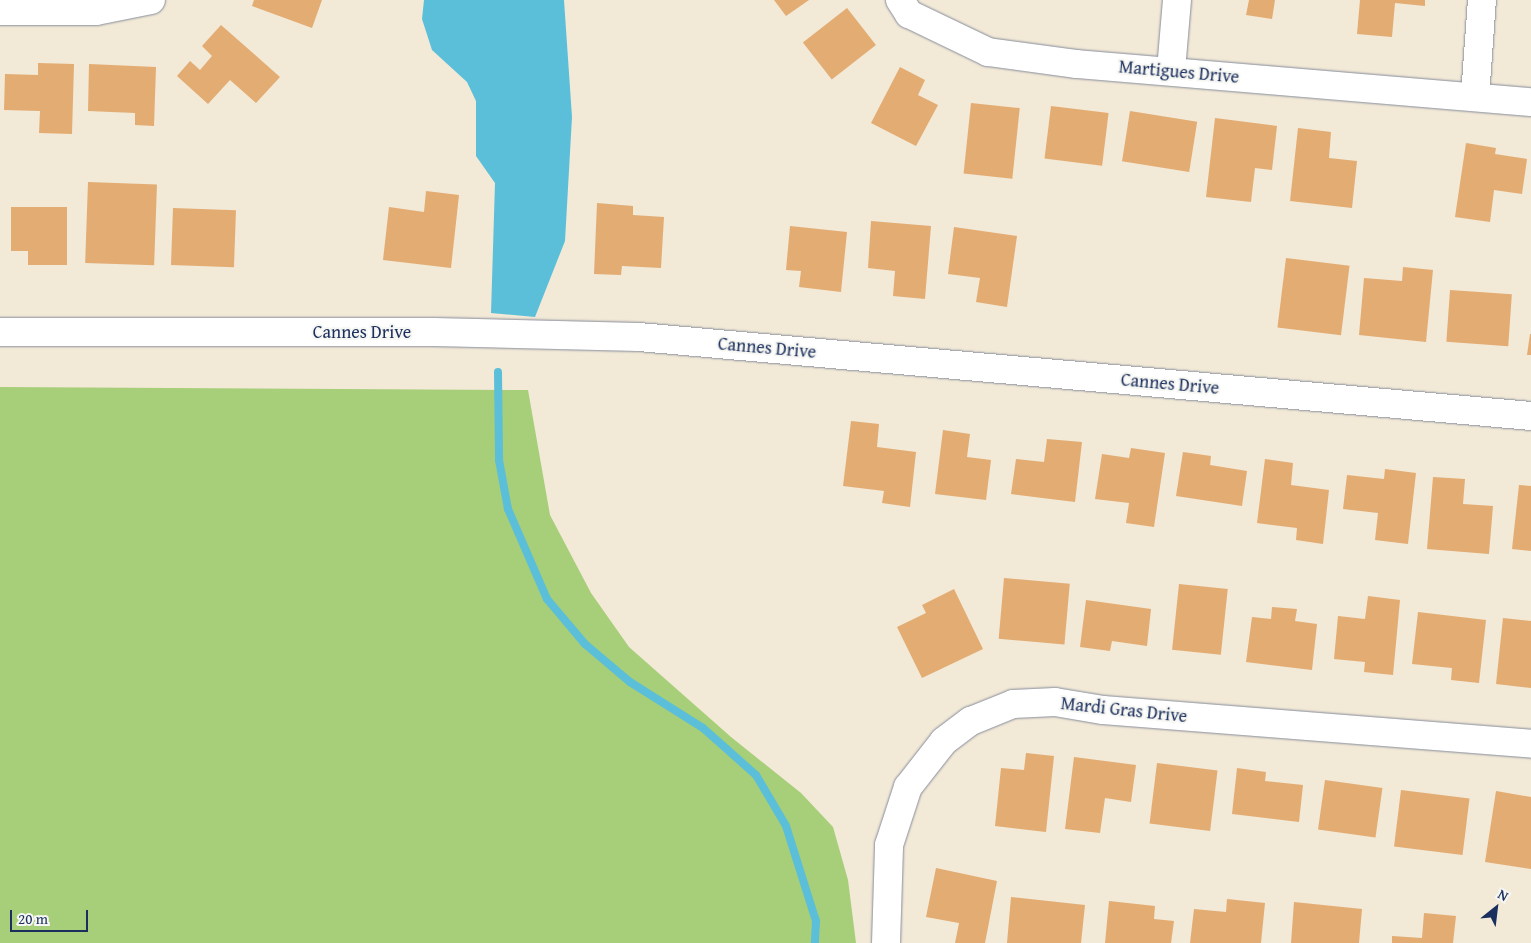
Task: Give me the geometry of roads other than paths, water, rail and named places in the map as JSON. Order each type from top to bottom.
[{"type":"street","points":[[0,11],[96,11],[151,0]]},
{"type":"street","name":"Martigues Drive","points":[[900,0],[908,14],[988,52],[1077,64],[1171,70],[1531,102]]},
{"type":"street","points":[[1171,70],[1177,0]]},
{"type":"street","points":[[1475,97],[1482,0]]},
{"type":"street","name":"Cannes Drive","points":[[0,332],[434,332],[639,337],[1531,416]]},
{"type":"street","name":"Mardi Gras Drive","points":[[886,943],[889,845],[908,787],[944,741],[971,721],[1013,704],[1055,702],[1103,710],[1531,744]]},
{"type":"water","points":[[424,0],[564,0],[572,117],[565,241],[535,317],[491,313],[495,183],[476,156],[476,101],[467,82],[432,50],[422,19]]},
{"type":"waterway","points":[[498,372],[499,460],[508,509],[547,599],[585,644],[630,682],[703,728],[756,775],[786,826],[816,921],[815,943]]}]
